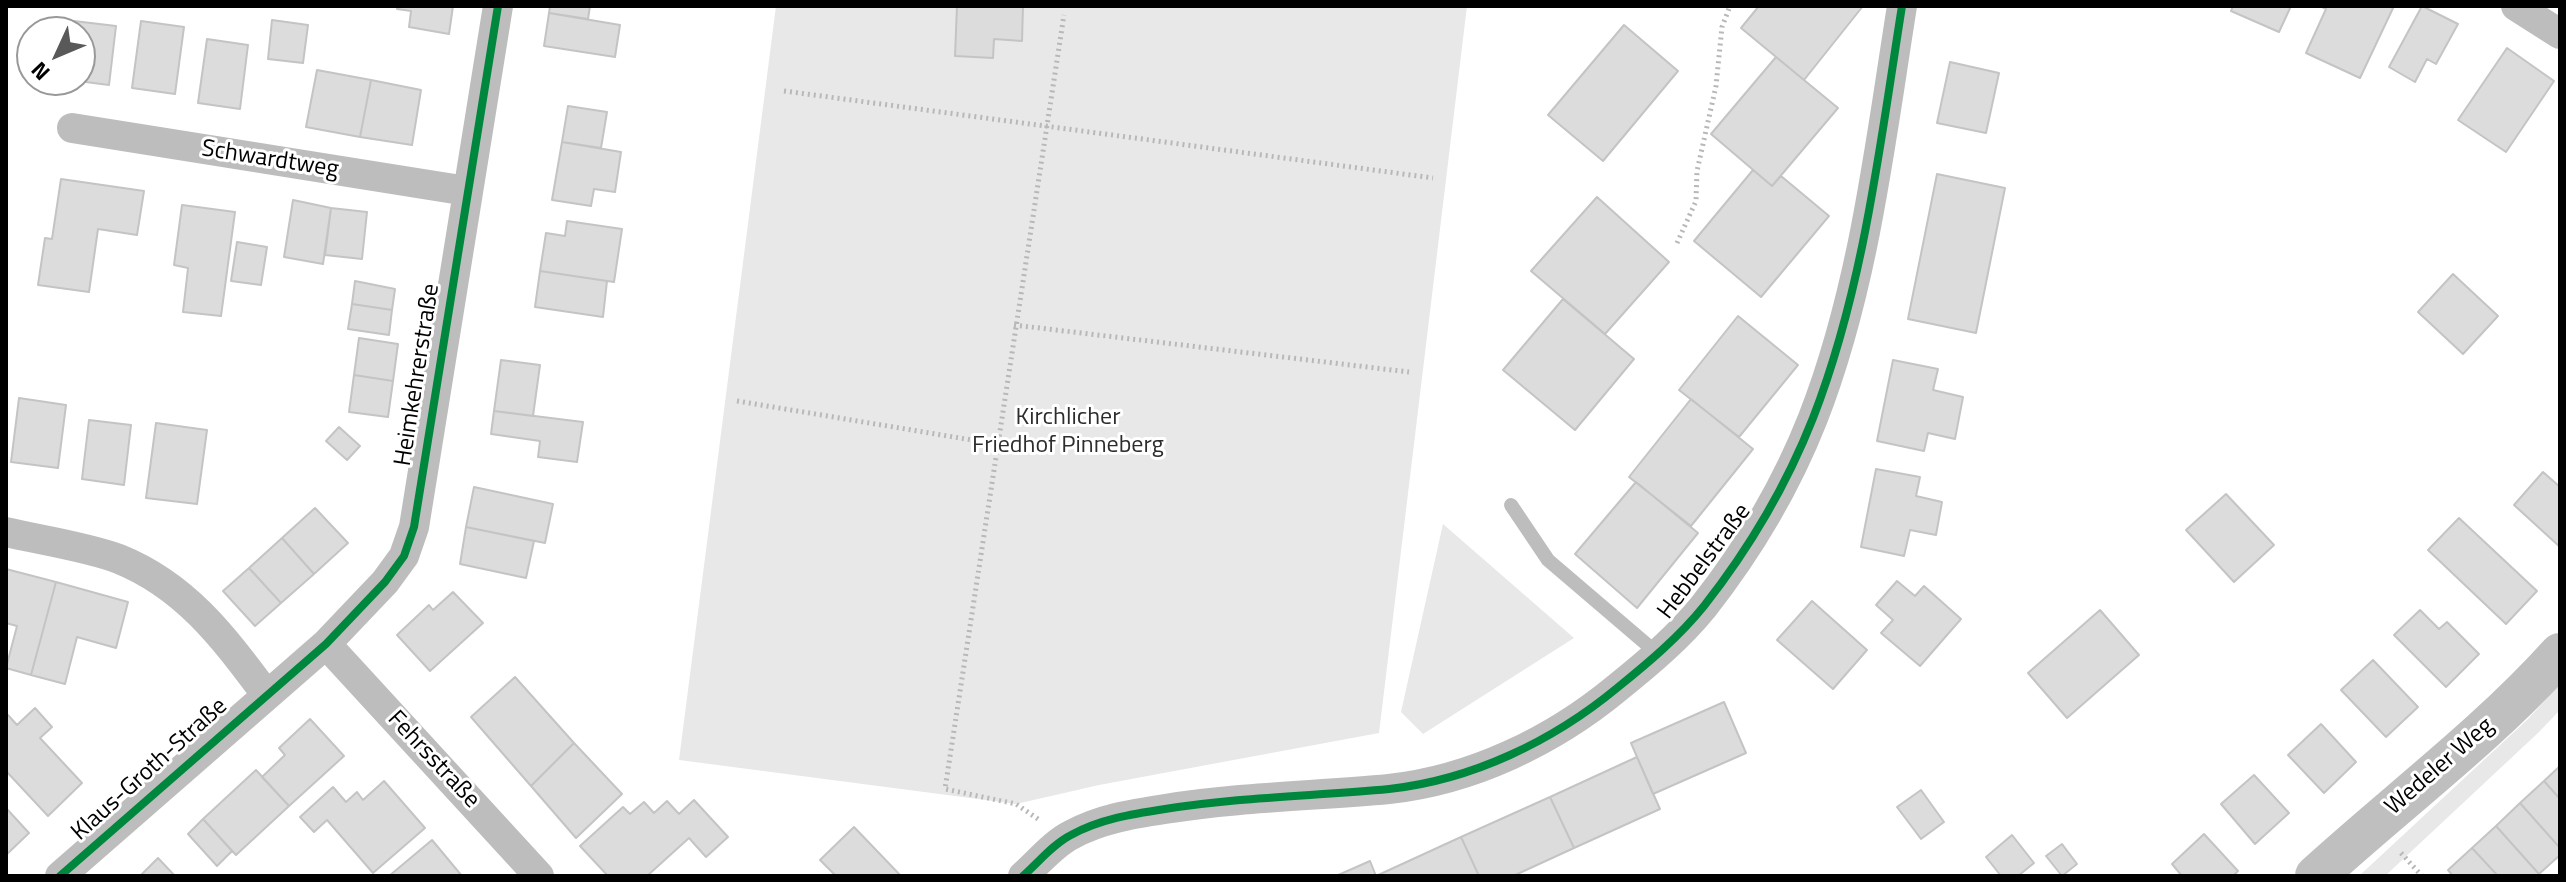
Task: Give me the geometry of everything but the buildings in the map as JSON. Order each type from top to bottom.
[{"type":"main road","name":"Wedeler Weg","points":[[2316,876],[2375,822],[2420,788],[2529,689],[2560,654]]},
{"type":"street","name":"Heimkehrerstraße","points":[[266,694],[326,644],[385,582],[404,556],[409,543],[498,6]]},
{"type":"street","name":"Hebbelstraße","points":[[1023,876],[1066,837],[1093,824],[1157,810],[1392,789],[1476,771],[1541,739],[1595,706],[1658,654],[1703,607],[1744,549],[1770,508],[1813,419],[1846,313],[1871,203],[1902,6]]},
{"type":"street","points":[[2516,6],[2560,34]]},
{"type":"street","name":"Schwardtweg","points":[[72,128],[467,191]]},
{"type":"street","points":[[6,532],[118,559],[174,588],[221,634],[266,694]]},
{"type":"street","name":"Fehrsstraße","points":[[326,644],[539,876]]},
{"type":"street","name":"Klaus-Groth-Straße","points":[[60,876],[266,694]]},
{"type":"lane","points":[[1511,505],[1548,560],[1658,654]]},
{"type":"path","points":[[1677,243],[1696,201],[1697,171],[1716,86],[1722,27],[1730,6]]},
{"type":"path","points":[[1064,15],[945,789],[1016,804],[1066,837]]},
{"type":"path","points":[[784,91],[1433,178]]},
{"type":"path","points":[[1014,325],[1409,372]]},
{"type":"path","points":[[737,401],[996,444]]},
{"type":"green space","name":"Kirchlicher Friedhof Pinneberg","points":[[776,6],[1467,6],[1379,733],[1099,785],[1016,804],[679,760]]},
{"type":"green space","points":[[1443,524],[1574,638],[1423,734],[1401,712]]},
{"type":"green space","points":[[2560,684],[2560,710],[2539,732],[2385,876],[2359,876],[2528,719]]},
{"type":"cycle path","points":[[60,876],[326,644],[385,582],[404,556],[414,527],[498,6]]},
{"type":"cycle path","points":[[1023,876],[1064,839],[1082,829],[1116,818],[1221,802],[1389,789],[1451,777],[1481,767],[1566,725],[1617,688],[1674,639],[1704,606],[1751,539],[1779,492],[1813,418],[1831,368],[1858,266],[1902,6]]}]
